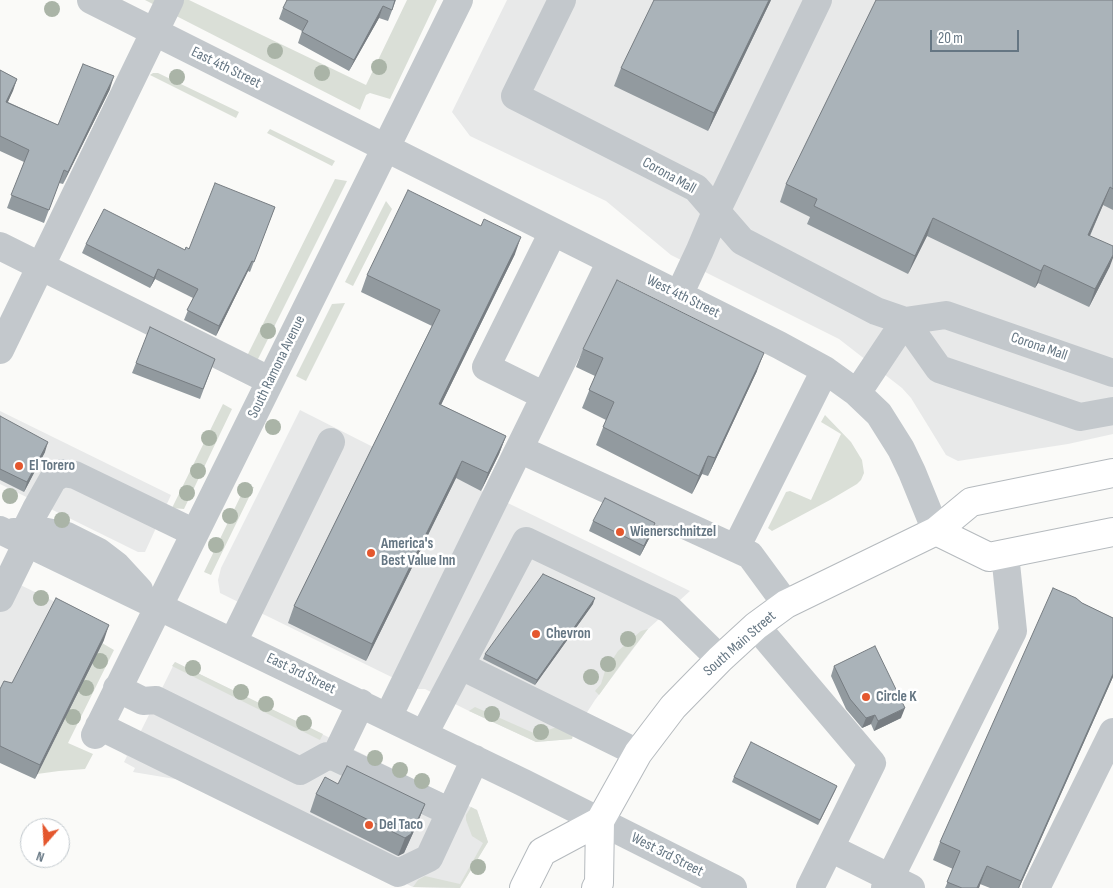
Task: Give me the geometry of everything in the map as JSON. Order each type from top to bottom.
[{"type":"main road","name":"South Main Street","points":[[596,888],[599,883],[600,821],[638,753],[673,707],[720,659],[756,626],[786,604],[936,531],[971,502],[1113,473]]},
{"type":"main road","points":[[936,531],[989,557],[1113,532]]},
{"type":"main road","points":[[524,888],[542,852],[600,821]]},
{"type":"street","name":"East 4th Street","points":[[92,0],[362,135]]},
{"type":"street","points":[[0,350],[170,0]]},
{"type":"street","name":"South Ramona Avenue","points":[[450,812],[430,858],[398,873],[97,730],[117,688],[152,602],[195,533],[459,0]]},
{"type":"street","name":"Corona Mall","points":[[562,0],[514,96],[696,188],[742,241],[876,311],[906,321],[946,316],[1113,373]]},
{"type":"street","points":[[678,295],[818,0]]},
{"type":"street","name":"West 4th Street","points":[[362,135],[780,345],[825,370],[857,392],[879,414],[901,448],[936,531]]},
{"type":"street","points":[[545,396],[486,367],[553,232]]},
{"type":"street","points":[[0,246],[270,380]]},
{"type":"street","points":[[388,717],[611,261]]},
{"type":"street","points":[[857,392],[906,321],[939,369],[1080,417],[1113,410]]},
{"type":"street","points":[[736,548],[825,370]]},
{"type":"street","points":[[234,642],[331,442]]},
{"type":"street","points":[[519,449],[750,555],[786,604]]},
{"type":"street","points":[[0,598],[11,535],[53,479],[63,473],[68,473],[195,533]]},
{"type":"street","points":[[11,535],[42,531],[67,536],[99,552],[116,565],[152,602]]},
{"type":"street","points":[[424,734],[526,541],[669,609],[720,659]]},
{"type":"street","points":[[830,848],[895,885],[1013,631],[1005,554]]},
{"type":"street","name":"East 3rd Street","points":[[152,602],[600,821]]},
{"type":"street","points":[[756,626],[872,763],[810,888]]},
{"type":"street","points":[[461,666],[638,753]]},
{"type":"street","points":[[117,688],[143,701],[156,700],[300,771],[327,756],[335,757],[450,812],[475,759]]},
{"type":"street","points":[[335,757],[361,703]]},
{"type":"street","points":[[1036,888],[1113,732]]},
{"type":"street","name":"West 3rd Street","points":[[600,821],[733,888]]},
{"type":"shaded area","points":[[145,0],[189,0],[366,85],[407,0],[437,0],[390,99],[370,93],[366,95],[360,110]]},
{"type":"shaded area","points":[[507,0],[1113,0],[1113,434],[1068,444],[958,461],[946,455],[911,398],[902,388],[839,339],[671,255],[606,201],[470,136],[452,112]]},
{"type":"shaded area","points":[[158,73],[239,112],[236,118],[150,75]]},
{"type":"shaded area","points":[[270,129],[335,161],[332,166],[267,133]]},
{"type":"shaded area","points":[[335,179],[347,181],[257,361],[247,356]]},
{"type":"shaded area","points":[[386,201],[392,209],[353,286],[345,282]]},
{"type":"shaded area","points":[[345,303],[306,381],[296,376],[332,304]]},
{"type":"shaded area","points":[[223,404],[232,409],[184,509],[172,508]]},
{"type":"shaded area","points":[[300,410],[375,448],[456,478],[690,591],[648,629],[595,700],[573,734],[572,739],[536,742],[425,689],[416,689],[220,593],[218,580],[221,568]]},
{"type":"shaded area","points":[[0,411],[171,495],[145,552],[138,552],[0,484]]},
{"type":"shaded area","points":[[825,415],[851,442],[862,460],[864,473],[861,480],[830,500],[772,531],[768,528],[786,492],[790,491],[811,500],[841,434],[821,422]]},
{"type":"shaded area","points":[[245,487],[254,487],[211,575],[204,572]]},
{"type":"shaded area","points":[[0,575],[90,619],[0,763]]},
{"type":"shaded area","points":[[648,629],[599,695],[595,691],[601,684],[605,671],[618,651],[641,631]]},
{"type":"shaded area","points":[[102,643],[114,650],[68,743],[93,754],[85,769],[37,774]]},
{"type":"shaded area","points":[[175,662],[477,810],[488,842],[460,888],[413,887],[181,780],[133,772],[135,768],[124,762],[127,756],[122,753],[133,732],[139,735]]},
{"type":"shaded area","points":[[175,662],[323,734],[320,740],[172,666]]},
{"type":"shaded area","points":[[475,707],[536,734],[557,727],[573,734],[572,739],[536,742],[469,711]]},
{"type":"shaded area","points":[[471,807],[477,810],[488,842],[460,888],[413,887],[418,880],[425,876],[460,884],[483,843],[472,836],[466,820],[466,815]]},
{"type":"building","points":[[287,0],[395,0],[392,10],[383,6],[354,60],[302,32],[308,21],[283,8]]},
{"type":"building","points":[[654,0],[769,0],[714,113],[621,68]]},
{"type":"building","points":[[876,0],[1113,0],[1113,189],[1110,187],[1088,235],[1113,246],[1113,255],[1095,289],[1044,265],[1041,271],[933,218],[915,256],[814,206],[817,199],[786,184]]},
{"type":"building","points":[[83,64],[114,76],[68,172],[64,170],[49,210],[11,195],[29,150],[0,136],[0,70],[17,79],[6,102],[58,125]]},
{"type":"building","points":[[215,183],[275,207],[254,262],[252,261],[219,326],[187,310],[198,289],[158,269],[154,278],[86,244],[104,209],[185,250],[186,247],[189,249]]},
{"type":"building","points":[[408,190],[481,226],[484,219],[521,237],[439,404],[506,436],[488,473],[462,461],[372,644],[294,606],[440,310],[367,275]]},
{"type":"building","points":[[617,280],[764,353],[715,458],[708,456],[699,476],[603,427],[614,402],[589,390],[603,358],[583,349]]},
{"type":"building","points":[[150,327],[215,359],[203,389],[136,363]]},
{"type":"building","name":"El Torero","points":[[0,416],[48,442],[27,482],[0,469]]},
{"type":"building","points":[[605,498],[655,523],[644,546],[593,521]]},
{"type":"building","name":"Chevron","points":[[543,574],[595,598],[537,680],[485,654]]},
{"type":"building","points":[[1053,588],[1113,618],[1113,674],[1021,881],[987,866],[977,888],[962,888],[947,882],[960,851],[940,842]]},
{"type":"building","points":[[56,598],[109,625],[40,765],[0,746],[0,689],[4,681],[12,683]]},
{"type":"building","name":"Circle K","points":[[875,646],[905,708],[878,721],[875,715],[866,718],[850,699],[834,666]]},
{"type":"building","points":[[751,742],[837,786],[820,820],[734,777]]},
{"type":"building","points":[[347,766],[425,804],[411,834],[405,838],[316,794],[325,777],[338,784]]},
{"type":"place","name":"El Torero","points":[[19,466]]},
{"type":"place","name":"Wienerschnitzel","points":[[620,532]]},
{"type":"place","name":"America's Best Value Inn","points":[[371,553]]},
{"type":"place","name":"Chevron","points":[[536,634]]},
{"type":"place","name":"Circle K","points":[[866,697]]},
{"type":"place","name":"Del Taco","points":[[369,825]]}]
